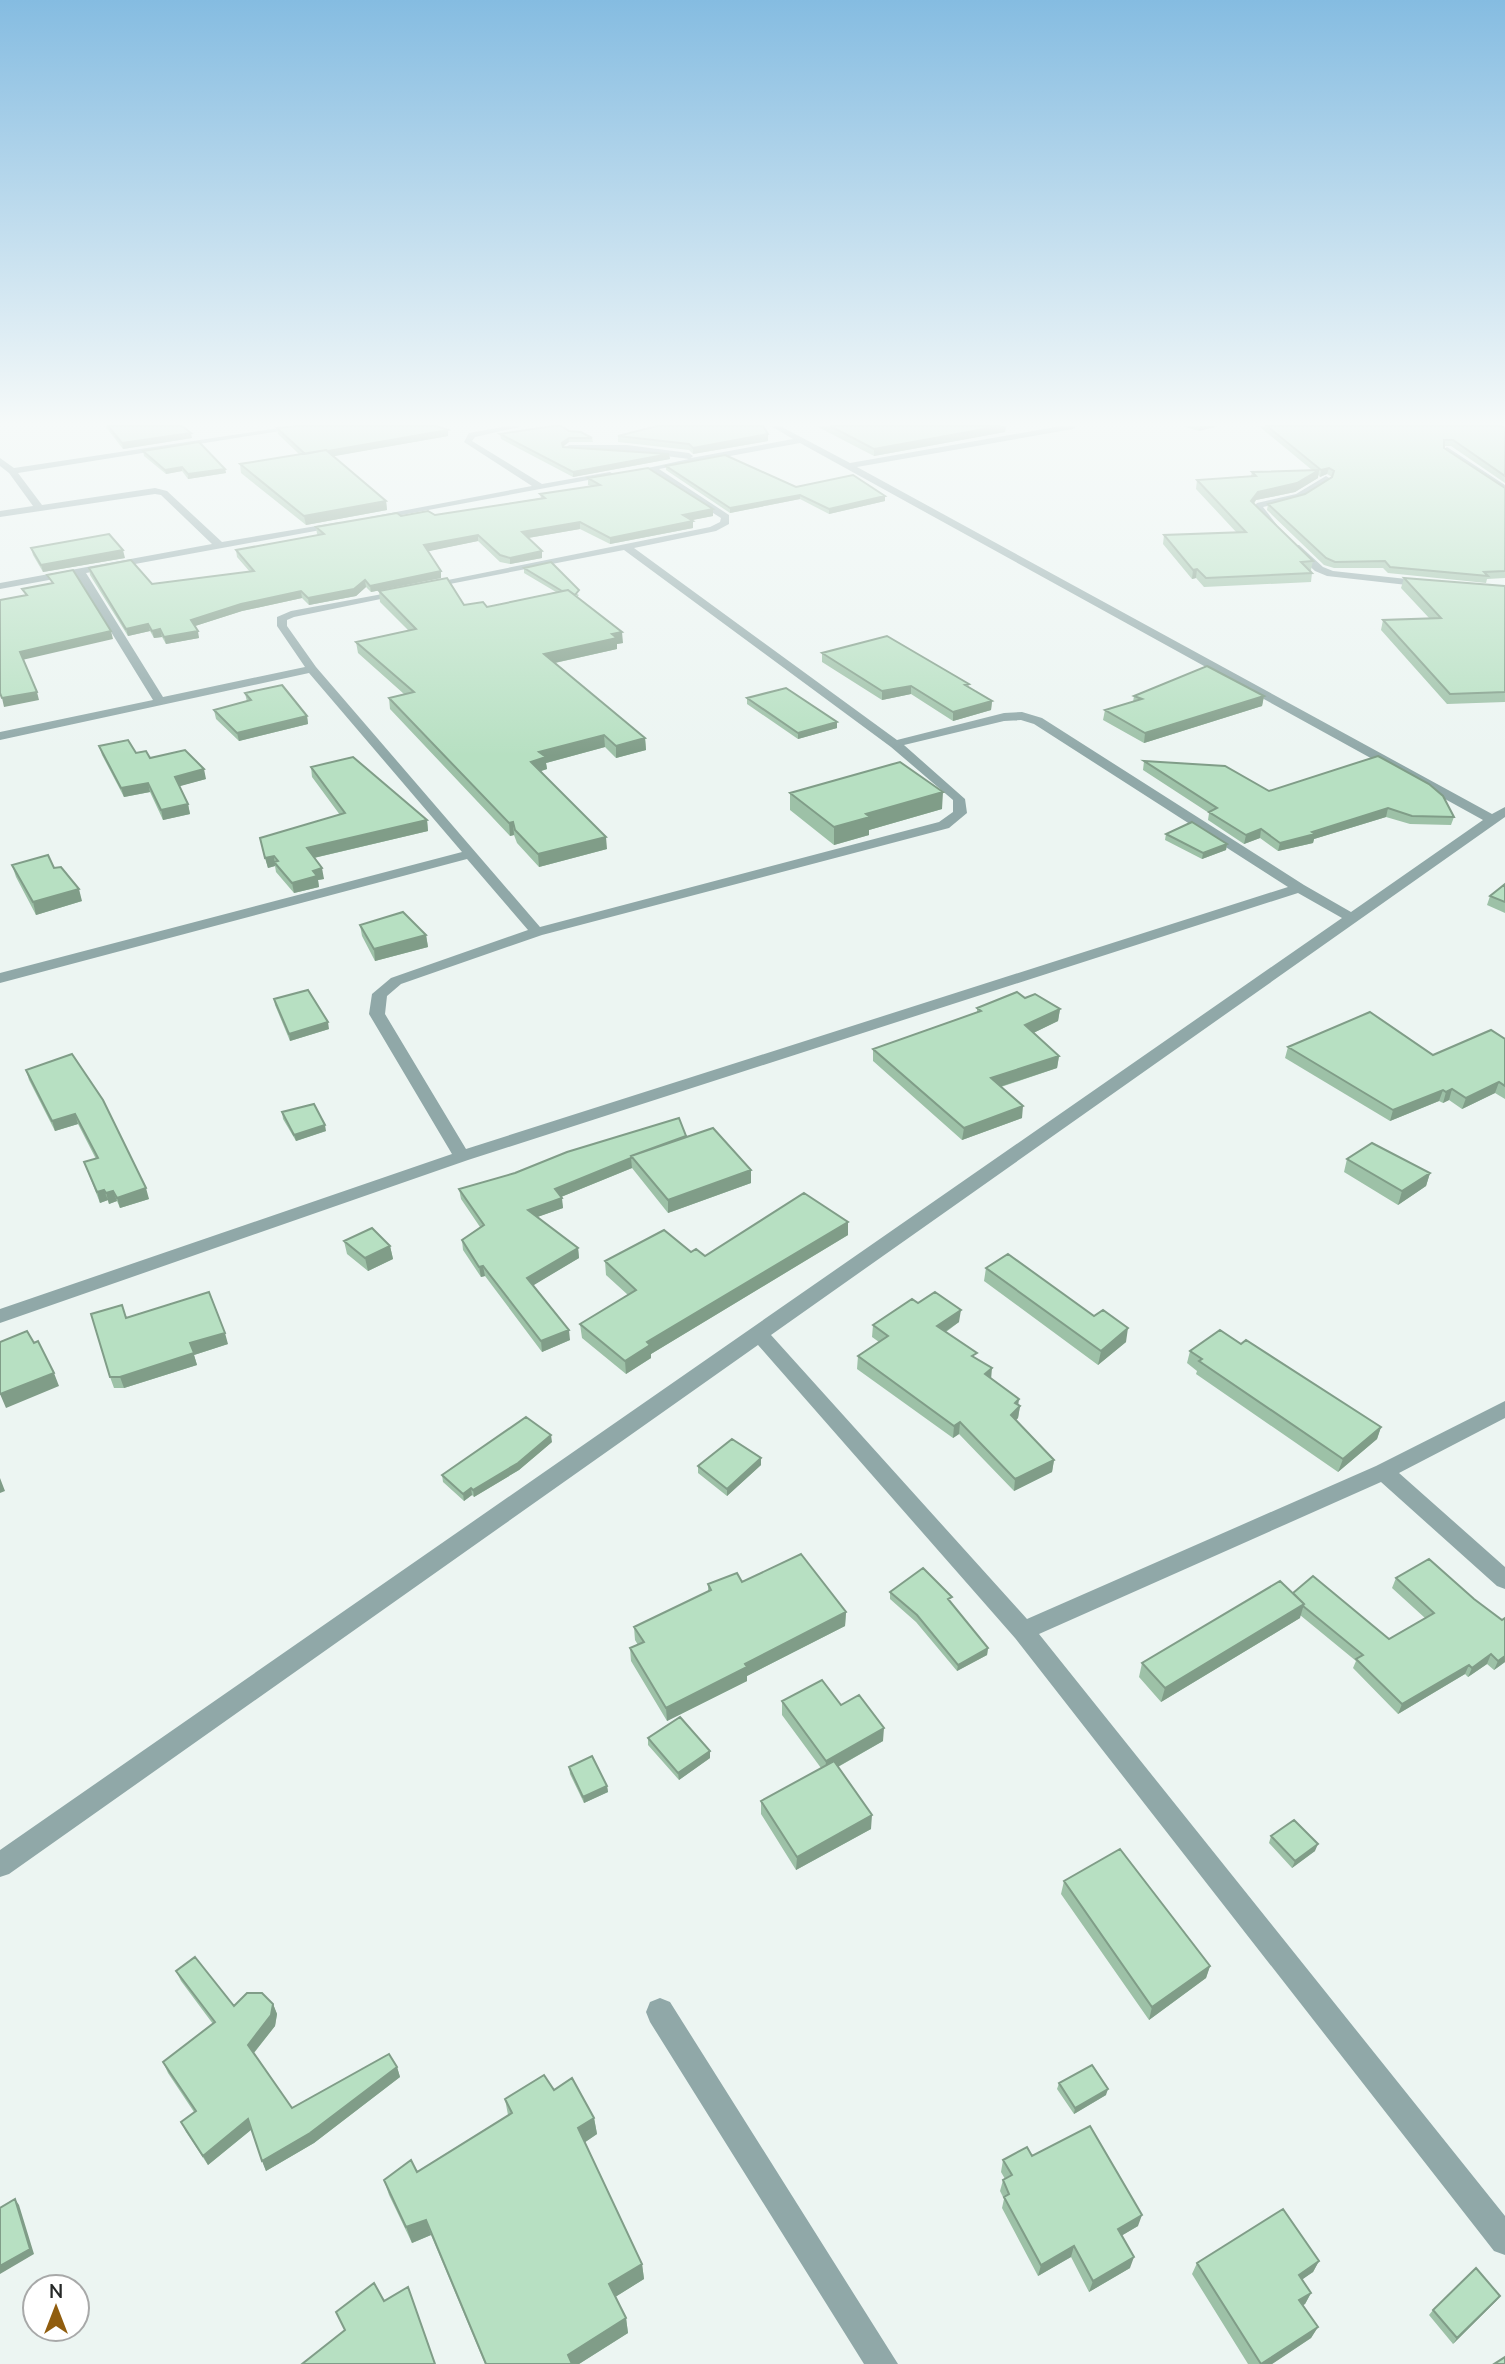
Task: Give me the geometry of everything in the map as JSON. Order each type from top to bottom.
[{"type":"street","points":[[211,536],[220,545]]},
{"type":"street","points":[[0,586],[268,536]]},
{"type":"street","points":[[537,932],[312,669],[282,626],[281,619],[291,614],[680,536]]},
{"type":"street","points":[[0,1865],[1498,815],[981,536]]},
{"type":"street","points":[[1289,541],[1319,569],[1331,574],[1440,585]]},
{"type":"street","points":[[463,1156],[377,1014],[380,994],[397,981],[537,932],[944,825],[960,813],[959,799],[895,744],[628,548]]},
{"type":"street","points":[[79,571],[161,703]]},
{"type":"street","points":[[0,736],[312,669]]},
{"type":"street","points":[[895,744],[1004,717],[1021,716],[1038,721],[1299,888],[1353,919]]},
{"type":"street","points":[[0,978],[471,854]]},
{"type":"street","points":[[0,1316],[463,1156],[1299,888]]},
{"type":"street","points":[[759,1334],[1023,1631],[1505,2240]]},
{"type":"street","points":[[1023,1631],[1383,1472],[1505,1409]]},
{"type":"street","points":[[1383,1472],[1505,1580]]},
{"type":"street","points":[[660,2012],[882,2364]]},
{"type":"building","points":[[96,536],[111,536],[123,550],[41,565],[31,548]]},
{"type":"building","points":[[311,536],[471,536],[424,545],[441,571],[370,586],[365,580],[354,589],[308,598],[301,591],[241,604],[191,620],[198,631],[164,637],[160,629],[152,631],[148,624],[126,629],[89,568],[131,560],[152,584],[254,571],[236,550]]},
{"type":"building","points":[[479,536],[527,536],[542,551],[510,558],[500,555]]},
{"type":"building","points":[[1165,536],[1287,536],[1313,561],[1301,562],[1312,573],[1206,578],[1197,569],[1193,570]]},
{"type":"building","points":[[1303,536],[1505,536],[1505,571],[1484,572],[1488,576],[1390,567],[1385,561],[1335,562],[1326,558]]},
{"type":"building","points":[[551,562],[579,590],[575,595],[568,590],[562,591],[524,568]]},
{"type":"building","points":[[73,570],[111,631],[20,652],[37,692],[2,698],[0,600],[27,595],[22,589],[53,583],[47,575]]},
{"type":"building","points":[[447,578],[464,605],[483,602],[487,607],[568,590],[622,632],[612,634],[617,638],[544,654],[645,738],[616,746],[604,735],[539,752],[546,757],[531,762],[606,837],[538,854],[515,830],[513,822],[509,823],[389,698],[414,692],[356,642],[416,629],[379,591]]},
{"type":"building","points":[[1404,578],[1505,586],[1505,692],[1450,694],[1383,620],[1441,618]]},
{"type":"building","points":[[887,636],[969,684],[965,685],[992,701],[953,712],[911,686],[882,691],[822,653]]},
{"type":"building","points":[[1207,666],[1264,696],[1145,733],[1105,710],[1142,699],[1134,696]]},
{"type":"building","points":[[282,685],[307,716],[237,733],[214,710],[251,700],[245,693]]},
{"type":"building","points":[[786,688],[837,722],[798,733],[747,698]]},
{"type":"building","points":[[128,740],[136,753],[146,751],[150,758],[185,750],[204,769],[175,777],[188,804],[161,810],[148,783],[121,788],[99,746]]},
{"type":"building","points":[[1378,756],[1429,784],[1443,796],[1454,817],[1412,816],[1388,808],[1312,832],[1315,834],[1280,843],[1261,829],[1246,835],[1209,812],[1217,808],[1144,761],[1225,766],[1269,791]]},
{"type":"building","points":[[353,757],[427,820],[307,848],[322,868],[313,871],[317,876],[292,883],[274,862],[278,861],[274,856],[265,858],[260,838],[345,813],[311,767]]},
{"type":"building","points":[[900,762],[943,792],[866,814],[870,817],[834,827],[790,793]]},
{"type":"building","points":[[1192,822],[1227,844],[1203,853],[1166,834]]},
{"type":"building","points":[[48,855],[54,868],[61,867],[79,889],[33,902],[12,865]]},
{"type":"building","points":[[1505,884],[1505,902],[1490,896]]},
{"type":"building","points":[[403,912],[426,935],[374,949],[360,925]]},
{"type":"building","points":[[308,990],[328,1022],[289,1034],[274,999]]},
{"type":"building","points":[[1017,992],[1025,998],[1035,994],[1060,1009],[1025,1025],[1059,1056],[991,1078],[1023,1106],[964,1128],[873,1049],[981,1011],[977,1008]]},
{"type":"building","points":[[1370,1012],[1433,1055],[1491,1030],[1505,1039],[1505,1086],[1499,1082],[1466,1098],[1452,1089],[1446,1092],[1443,1090],[1393,1110],[1288,1047]]},
{"type":"building","points":[[72,1054],[103,1100],[146,1188],[117,1198],[113,1191],[97,1192],[84,1162],[98,1158],[75,1114],[52,1121],[26,1070]]},
{"type":"building","points":[[314,1104],[325,1125],[294,1135],[282,1112]]},
{"type":"building","points":[[679,1118],[686,1136],[555,1189],[562,1198],[528,1210],[578,1248],[527,1278],[569,1330],[541,1341],[483,1266],[479,1267],[462,1240],[484,1225],[459,1189]]},
{"type":"building","points":[[713,1128],[751,1170],[668,1200],[631,1156]]},
{"type":"building","points":[[1372,1143],[1430,1173],[1402,1191],[1347,1159]]},
{"type":"building","points":[[804,1193],[848,1222],[647,1342],[650,1345],[625,1361],[580,1324],[636,1290],[605,1261],[664,1230],[691,1252],[696,1249],[705,1256]]},
{"type":"building","points":[[372,1228],[390,1246],[365,1258],[344,1241]]},
{"type":"building","points":[[1008,1254],[1094,1316],[1103,1310],[1128,1328],[1101,1351],[986,1268]]},
{"type":"building","points":[[209,1292],[225,1333],[190,1343],[194,1353],[120,1377],[110,1377],[91,1314],[122,1305],[126,1318]]},
{"type":"building","points":[[935,1292],[961,1310],[937,1326],[977,1353],[972,1356],[992,1368],[985,1374],[1019,1399],[1015,1403],[1020,1406],[1011,1415],[1054,1460],[1015,1479],[960,1422],[954,1426],[858,1356],[888,1336],[873,1325],[912,1299],[918,1303]]},
{"type":"building","points":[[1220,1330],[1241,1344],[1246,1340],[1381,1427],[1343,1459],[1199,1361],[1202,1359],[1190,1351]]},
{"type":"building","points":[[27,1331],[34,1343],[38,1341],[54,1373],[0,1394],[0,1342]]},
{"type":"building","points":[[526,1417],[551,1435],[518,1463],[463,1494],[442,1475]]},
{"type":"building","points":[[732,1439],[761,1458],[727,1489],[698,1466]]},
{"type":"building","points":[[801,1554],[846,1612],[666,1708],[630,1648],[644,1642],[634,1627],[711,1590],[708,1584],[737,1573],[742,1582]]},
{"type":"building","points":[[1429,1559],[1474,1599],[1502,1620],[1505,1618],[1505,1656],[1498,1661],[1491,1654],[1472,1668],[1469,1665],[1402,1704],[1356,1659],[1363,1655],[1303,1606],[1293,1593],[1313,1576],[1389,1639],[1434,1613],[1396,1578]]},
{"type":"building","points":[[923,1568],[952,1597],[948,1599],[988,1648],[958,1665],[917,1615],[890,1592]]},
{"type":"building","points":[[1280,1581],[1304,1604],[1165,1688],[1142,1663]]},
{"type":"building","points":[[822,1680],[841,1705],[859,1695],[884,1728],[826,1761],[782,1701]]},
{"type":"building","points":[[680,1717],[710,1751],[678,1773],[648,1738]]},
{"type":"building","points":[[592,1756],[607,1786],[583,1797],[569,1767]]},
{"type":"building","points":[[834,1761],[872,1815],[797,1857],[761,1801]]},
{"type":"building","points":[[1294,1820],[1318,1844],[1295,1861],[1271,1836]]},
{"type":"building","points":[[1120,1849],[1210,1966],[1152,2007],[1064,1881]]},
{"type":"building","points":[[195,1957],[234,2006],[247,1993],[262,1993],[273,2004],[271,2015],[248,2045],[292,2108],[389,2054],[397,2067],[310,2133],[262,2161],[248,2119],[203,2156],[181,2122],[196,2111],[163,2062],[215,2022],[176,1971]]},
{"type":"building","points":[[1092,2065],[1108,2089],[1075,2108],[1059,2083]]},
{"type":"building","points":[[544,2075],[554,2090],[572,2078],[594,2118],[578,2128],[642,2264],[609,2284],[626,2318],[568,2355],[572,2364],[486,2364],[426,2220],[406,2227],[384,2180],[411,2160],[417,2172],[512,2113],[505,2099]]},
{"type":"building","points":[[1090,2126],[1142,2215],[1118,2229],[1134,2257],[1093,2281],[1074,2246],[1041,2265],[1004,2197],[1009,2194],[1003,2180],[1012,2175],[1003,2160],[1027,2147],[1032,2156]]},
{"type":"building","points":[[15,2199],[30,2249],[0,2266],[0,2208]]},
{"type":"building","points":[[1283,2209],[1319,2261],[1299,2275],[1311,2293],[1299,2300],[1318,2327],[1261,2364],[1197,2263]]},
{"type":"building","points":[[1476,2268],[1500,2296],[1457,2338],[1433,2310]]},
{"type":"building","points":[[374,2283],[384,2301],[408,2287],[435,2364],[302,2364],[345,2330],[336,2312]]},
{"type":"building","points":[[1505,2357],[1505,2364],[1494,2364]]}]
